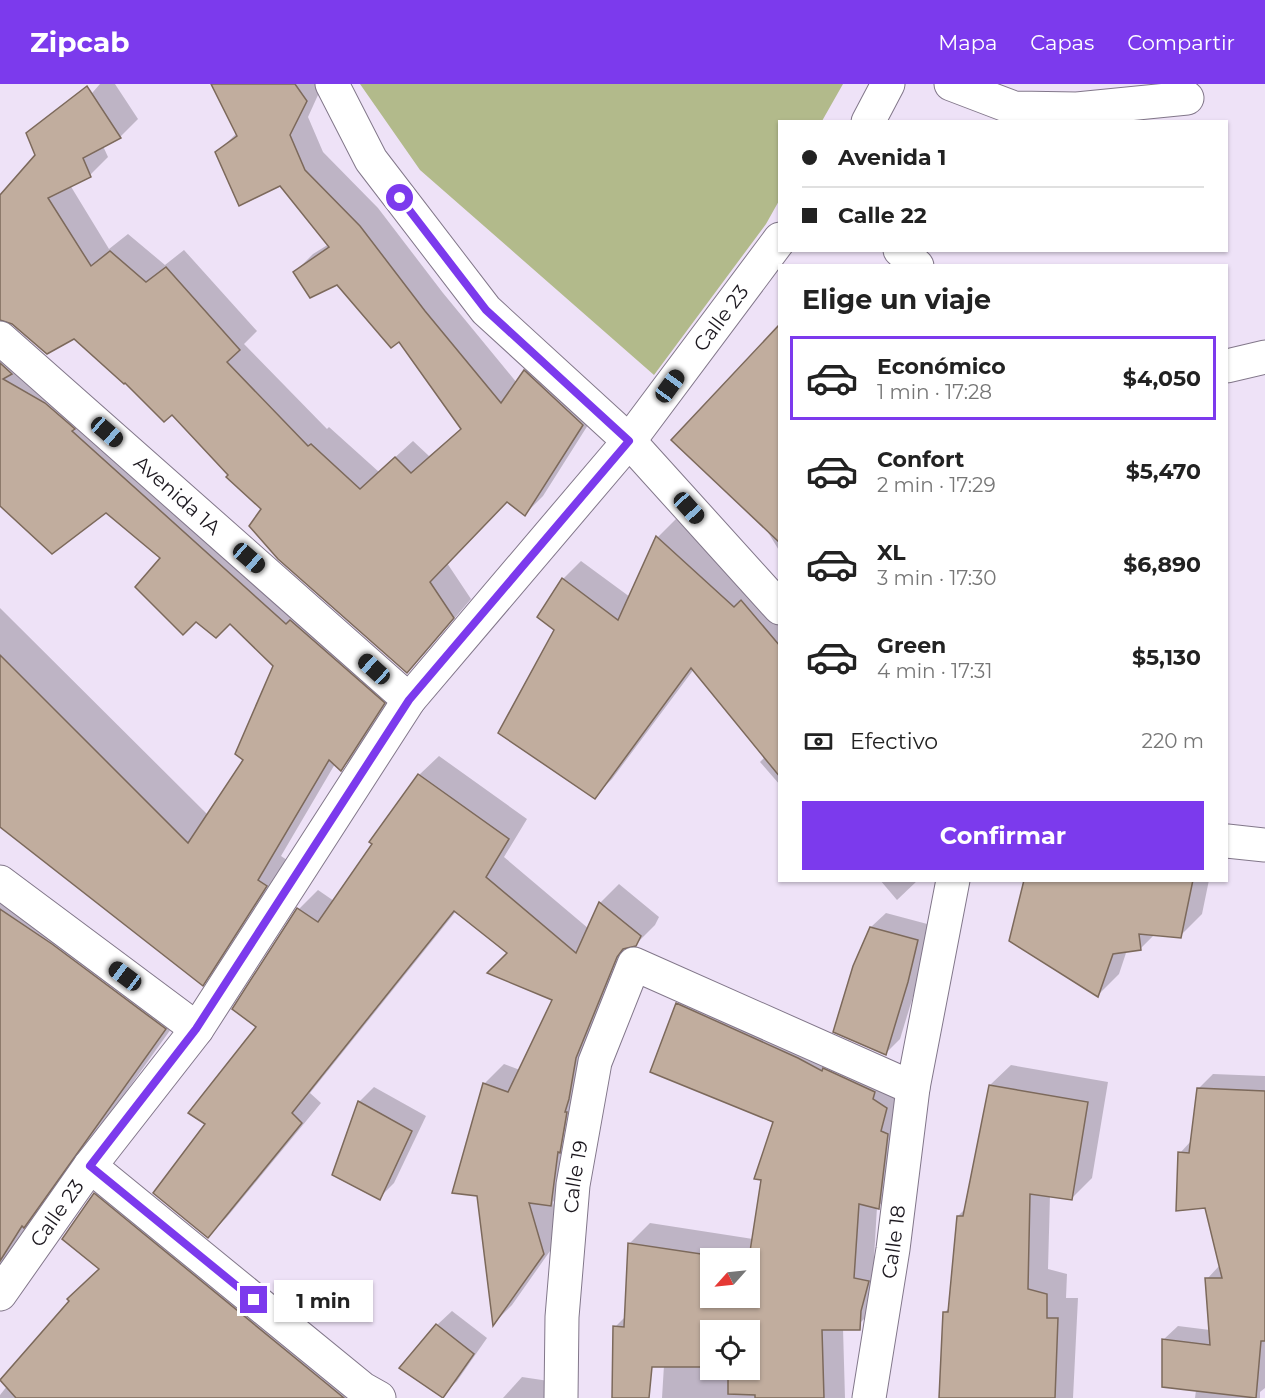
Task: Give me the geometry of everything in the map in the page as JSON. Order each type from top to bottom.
[{"type":"street","points":[[332,84],[372,160],[486,310],[629,441],[778,606]]},
{"type":"street","points":[[869,120],[888,84]]},
{"type":"street","points":[[951,84],[1014,108],[1077,109],[1187,98]]},
{"type":"street","name":"Calle 23","points":[[0,1294],[90,1166],[196,1029],[409,700],[629,441],[778,242]]},
{"type":"street","points":[[902,252],[915,264]]},
{"type":"street","name":"Avenida 1A","points":[[0,338],[409,700]]},
{"type":"street","points":[[1228,366],[1265,357]]},
{"type":"street","points":[[1228,841],[1265,845]]},
{"type":"street","points":[[0,882],[196,1029]]},
{"type":"street","name":"Calle 18","points":[[869,1398],[893,1249],[913,1088],[953,882]]},
{"type":"street","name":"Calle 19","points":[[561,1398],[562,1317],[573,1185],[595,1062],[634,964],[913,1088]]},
{"type":"street","points":[[90,1166],[366,1395]]},
{"type":"green space","points":[[360,84],[843,84],[823,120],[778,120],[778,203],[766,224],[654,375],[420,170]]},
{"type":"building","points":[[211,84],[295,84],[307,101],[290,135],[305,170],[360,226],[425,311],[501,403],[524,370],[583,425],[525,516],[507,502],[430,582],[454,618],[407,673],[278,559],[249,526],[261,509],[226,477],[228,475],[172,415],[164,422],[125,383],[74,339],[47,354],[12,324],[0,320],[0,195],[35,155],[26,133],[87,86],[121,138],[83,158],[91,177],[48,198],[91,266],[110,251],[146,282],[166,267],[240,350],[227,362],[308,446],[311,444],[360,489],[395,457],[411,473],[461,429],[399,342],[391,348],[337,285],[310,298],[293,272],[329,247],[280,186],[239,206],[215,152],[237,136]]},
{"type":"building","points":[[778,326],[778,541],[671,440]]},
{"type":"building","points":[[0,363],[12,374],[3,379],[45,403],[75,429],[72,431],[286,624],[290,620],[385,703],[341,771],[329,760],[258,880],[267,886],[203,986],[0,827],[0,655],[188,843],[243,760],[235,754],[273,666],[230,624],[216,638],[196,622],[183,635],[135,587],[160,558],[106,513],[52,554],[0,506]]},
{"type":"building","points":[[656,536],[734,607],[741,600],[778,644],[778,775],[691,668],[595,799],[498,733],[554,630],[537,617],[562,578],[618,620]]},
{"type":"building","points":[[418,774],[509,839],[486,877],[576,953],[599,902],[641,936],[636,946],[623,949],[617,957],[576,1058],[565,1112],[567,1112],[560,1153],[558,1152],[551,1206],[529,1203],[544,1254],[493,1326],[477,1196],[452,1193],[483,1083],[508,1092],[552,1000],[487,973],[507,953],[454,911],[292,1113],[302,1123],[208,1238],[153,1193],[205,1124],[188,1113],[256,1027],[232,1009],[297,908],[318,922],[372,844],[369,842]]},
{"type":"building","points":[[1024,882],[1193,882],[1181,938],[1139,934],[1141,950],[1113,954],[1098,997],[1009,941]]},
{"type":"building","points":[[0,909],[52,944],[166,1029],[24,1228],[22,1226],[0,1261]]},
{"type":"building","points":[[870,927],[918,940],[886,1055],[833,1032],[853,966]]},
{"type":"building","points":[[676,1003],[822,1071],[823,1068],[875,1092],[873,1099],[887,1108],[881,1131],[888,1134],[879,1209],[859,1204],[854,1278],[869,1281],[861,1311],[860,1330],[822,1330],[824,1398],[755,1398],[755,1395],[728,1394],[728,1380],[760,1380],[760,1320],[700,1320],[700,1367],[652,1367],[649,1398],[612,1398],[613,1326],[624,1327],[628,1243],[700,1254],[700,1308],[760,1308],[760,1248],[751,1248],[761,1180],[754,1179],[773,1122],[650,1072]]},
{"type":"building","points":[[989,1085],[1088,1102],[1072,1200],[1030,1194],[1028,1289],[1047,1294],[1047,1318],[1058,1318],[1055,1398],[939,1398],[943,1312],[948,1312],[957,1216],[963,1216]]},
{"type":"building","points":[[1197,1088],[1265,1091],[1265,1341],[1261,1341],[1256,1398],[1162,1387],[1162,1339],[1210,1345],[1205,1278],[1222,1278],[1205,1208],[1176,1211],[1178,1152],[1189,1153]]},
{"type":"building","points":[[358,1101],[412,1131],[380,1200],[332,1175]]},
{"type":"building","points":[[94,1193],[344,1398],[16,1398],[0,1380],[69,1301],[67,1299],[99,1269],[62,1239]]},
{"type":"building","points":[[436,1324],[474,1354],[443,1398],[399,1368]]},
{"type":"route","points":[[254,1300],[90,1166],[196,1029],[409,700],[629,441],[486,310],[400,198]]}]
